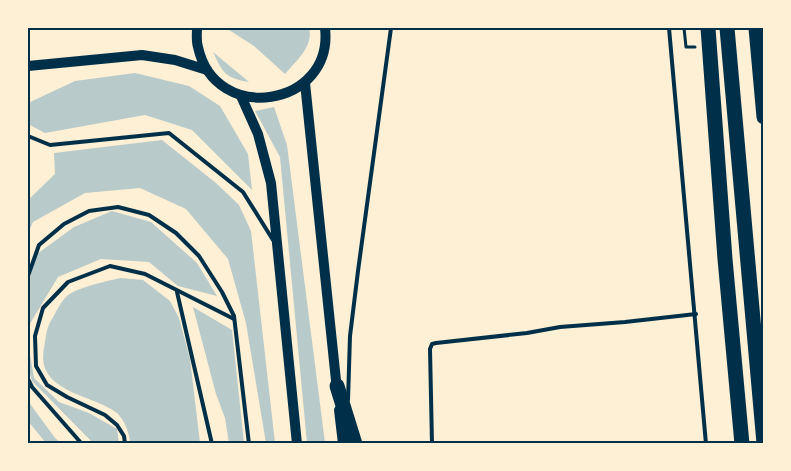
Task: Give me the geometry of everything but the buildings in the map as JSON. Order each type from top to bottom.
[{"type":"highway","points":[[708,28],[725,260],[742,444]]},
{"type":"highway","points":[[727,28],[764,443]]},
{"type":"highway","points":[[756,28],[764,117]]},
{"type":"highway","points":[[759,67],[764,90]]},
{"type":"highway","points":[[336,386],[355,444]]},
{"type":"main road","points":[[197,28],[198,47],[207,70],[222,86],[241,96],[262,99],[284,95],[305,83],[320,63],[327,39],[325,28]]},
{"type":"main road","points":[[28,66],[142,55],[175,60],[207,70]]},
{"type":"main road","points":[[305,83],[342,444]]},
{"type":"main road","points":[[241,96],[258,134],[271,183],[297,444]]},
{"type":"lane","points":[[347,420],[351,327],[391,28]]},
{"type":"lane","points":[[669,28],[696,314],[706,444]]},
{"type":"lane","points":[[28,136],[50,145],[169,133],[243,192],[277,247]]},
{"type":"lane","points":[[28,276],[39,245],[64,224],[89,211],[118,207],[148,215],[176,233],[199,256],[222,292],[234,319],[249,444]]},
{"type":"lane","points":[[125,444],[124,436],[116,424],[105,415],[47,385],[36,366],[35,336],[43,308],[68,282],[110,266],[145,274],[177,292],[234,319]]},
{"type":"lane","points":[[177,292],[212,444]]},
{"type":"lane","points":[[432,444],[430,349],[432,344],[527,333],[560,327],[696,314]]},
{"type":"lane","points":[[28,378],[32,387],[82,444]]},
{"type":"shaded area","points":[[226,28],[309,28],[310,35],[307,47],[285,74],[254,46]]},
{"type":"shaded area","points":[[213,52],[249,82],[235,79],[222,70]]},
{"type":"shaded area","points":[[135,73],[189,86],[220,106],[248,154],[252,190],[192,130],[145,115],[45,133],[28,124],[28,103],[75,81]]},
{"type":"shaded area","points":[[274,107],[287,145],[325,443],[307,443],[280,157],[255,111]]},
{"type":"shaded area","points":[[162,140],[216,183],[239,205],[251,231],[275,443],[266,443],[246,323],[228,259],[186,209],[140,188],[85,193],[33,222],[28,233],[28,200],[55,174],[54,153]]},
{"type":"shaded area","points":[[112,211],[151,222],[197,263],[217,296],[178,286],[149,262],[101,259],[58,277],[28,327],[28,284],[37,254],[74,227]]},
{"type":"shaded area","points":[[121,278],[143,280],[170,301],[179,318],[190,359],[200,443],[130,443],[126,427],[117,413],[68,390],[48,374],[44,363],[46,333],[50,322],[63,301],[67,296],[78,290]]},
{"type":"shaded area","points":[[193,307],[232,330],[244,443],[229,443],[225,418],[216,394]]},
{"type":"shaded area","points":[[28,343],[34,378],[59,402],[89,413],[117,429],[119,443],[93,443],[32,381],[28,367]]},
{"type":"shaded area","points":[[28,401],[55,438],[61,443],[46,443],[28,421]]}]
